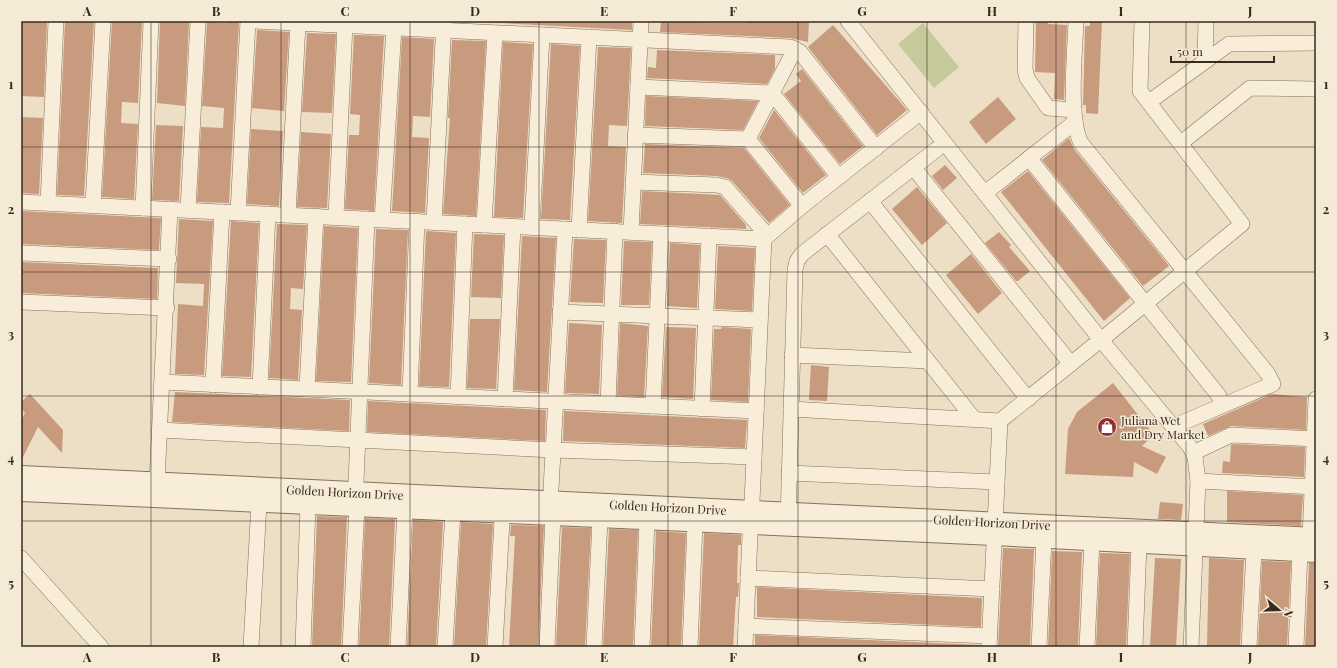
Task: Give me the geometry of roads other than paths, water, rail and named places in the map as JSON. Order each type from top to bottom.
[{"type":"street","points":[[48,203],[56,21]]},
{"type":"street","points":[[93,205],[103,21]]},
{"type":"street","points":[[143,208],[151,21]]},
{"type":"street","points":[[188,210],[198,21]]},
{"type":"street","points":[[238,212],[248,21]]},
{"type":"street","points":[[253,21],[394,28],[444,26],[495,33],[795,48],[800,52],[876,148]]},
{"type":"street","points":[[631,232],[641,21]]},
{"type":"street","points":[[848,21],[985,193],[1097,343],[1176,429],[1190,447],[1198,472],[1191,647]]},
{"type":"street","points":[[1026,21],[1025,70],[1029,83],[1048,108],[1074,116]]},
{"type":"street","points":[[1076,21],[1074,116],[1077,135],[1081,143],[1268,374],[1273,384],[1184,422],[1176,429]]},
{"type":"street","points":[[791,409],[1000,421],[1242,224],[1140,91],[1142,21]]},
{"type":"street","points":[[1205,61],[1206,21]]},
{"type":"street","points":[[288,215],[298,23]]},
{"type":"street","points":[[336,218],[346,25]]},
{"type":"street","points":[[434,222],[444,26]]},
{"type":"street","points":[[382,220],[394,28]]},
{"type":"street","points":[[484,225],[495,33]]},
{"type":"street","points":[[532,227],[542,35]]},
{"type":"street","points":[[551,489],[560,312],[572,229],[589,37]]},
{"type":"street","points":[[1149,102],[1229,44],[1316,43]]},
{"type":"street","points":[[748,139],[795,48]]},
{"type":"street","points":[[638,87],[772,93],[839,177]]},
{"type":"street","points":[[1181,143],[1250,88],[1316,89]]},
{"type":"street","points":[[21,202],[662,234],[766,237],[802,206],[921,112]]},
{"type":"street","points":[[985,193],[1029,158],[1074,116]]},
{"type":"street","points":[[635,135],[748,139],[802,206]]},
{"type":"street","points":[[788,520],[795,270],[798,261],[802,254],[936,149]]},
{"type":"street","points":[[1029,158],[1144,304],[1219,396]]},
{"type":"street","points":[[913,167],[1071,364]]},
{"type":"street","points":[[633,182],[717,185],[725,187],[766,237],[760,320],[745,647]]},
{"type":"street","points":[[870,201],[1028,399]]},
{"type":"street","points":[[157,482],[167,308],[170,209]]},
{"type":"street","points":[[213,385],[222,212]]},
{"type":"street","points":[[260,387],[268,214]]},
{"type":"street","points":[[307,389],[316,216]]},
{"type":"street","points":[[356,482],[367,219]]},
{"type":"street","points":[[410,394],[417,222]]},
{"type":"street","points":[[458,397],[466,224]]},
{"type":"street","points":[[505,399],[513,226]]},
{"type":"street","points":[[608,404],[615,231]]},
{"type":"street","points":[[653,406],[662,234]]},
{"type":"street","points":[[828,234],[974,419]]},
{"type":"street","points":[[702,409],[708,236]]},
{"type":"street","points":[[21,253],[169,260]]},
{"type":"street","points":[[21,302],[167,308]]},
{"type":"street","points":[[560,312],[760,320]]},
{"type":"street","points":[[792,354],[928,361]]},
{"type":"street","points":[[162,382],[756,411]]},
{"type":"street","points":[[1296,647],[1311,544],[1316,399]]},
{"type":"street","points":[[746,626],[989,642],[1000,421]]},
{"type":"street","points":[[160,430],[553,450],[738,458],[754,457]]},
{"type":"street","points":[[1193,453],[1231,435],[1315,439]]},
{"type":"street","points":[[789,473],[997,482]]},
{"type":"street","name":"Golden Horizon Drive","points":[[21,475],[157,482],[503,507],[751,513],[788,520],[1311,544]]},
{"type":"street","points":[[1198,481],[1314,487]]},
{"type":"street","name":"Golden Horizon Drive","points":[[21,492],[453,511],[503,507],[553,516],[695,523],[751,513]]},
{"type":"street","points":[[251,647],[260,503]]},
{"type":"street","points":[[303,647],[308,505]]},
{"type":"street","points":[[350,647],[357,507]]},
{"type":"street","points":[[495,647],[503,507]]},
{"type":"street","points":[[398,647],[405,509]]},
{"type":"street","points":[[445,647],[453,511]]},
{"type":"street","points":[[547,647],[553,516]]},
{"type":"street","points":[[594,647],[600,519]]},
{"type":"street","points":[[642,647],[647,521]]},
{"type":"street","points":[[690,647],[695,523]]},
{"type":"street","name":"Golden Horizon Drive","points":[[995,529],[1044,538],[1139,544],[1196,539],[1254,550],[1311,544]]},
{"type":"street","points":[[1039,647],[1044,538]]},
{"type":"street","points":[[1087,647],[1092,541]]},
{"type":"street","points":[[1135,647],[1139,544]]},
{"type":"street","points":[[1249,647],[1254,550]]},
{"type":"street","points":[[21,558],[101,647]]},
{"type":"street","points":[[748,578],[992,589]]},
{"type":"place","name":"Juliana Wet and Dry Market","points":[[1107,427]]}]
